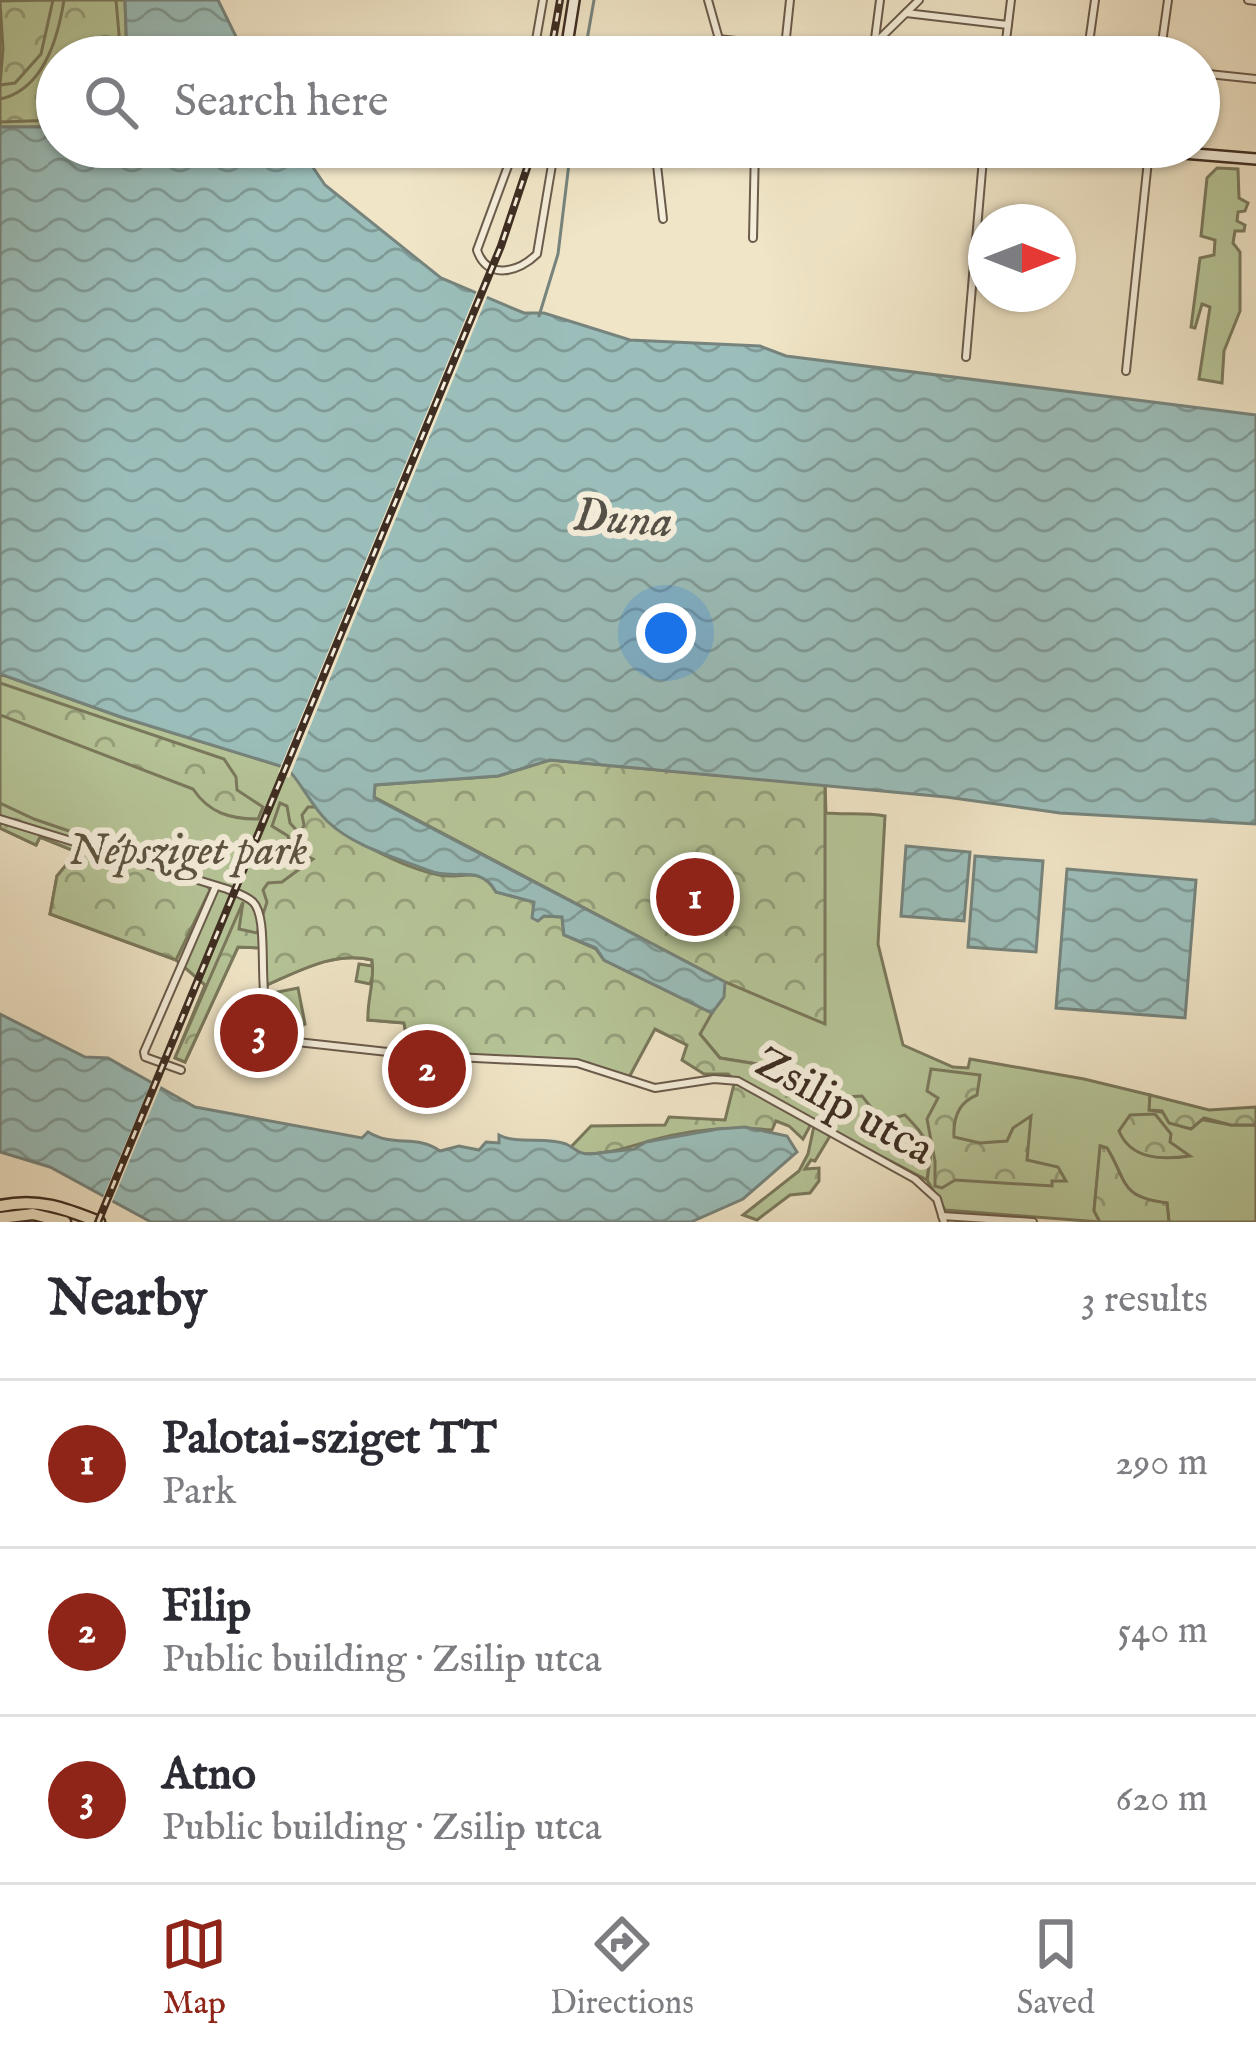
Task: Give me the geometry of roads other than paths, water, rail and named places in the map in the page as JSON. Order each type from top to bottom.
[{"type":"main road","points":[[0,1206],[49,1203],[99,1222]]},
{"type":"main road","points":[[0,1218],[33,1214],[60,1221]]},
{"type":"street","points":[[536,36],[543,0]]},
{"type":"street","points":[[568,36],[574,0]]},
{"type":"street","points":[[708,0],[717,36]]},
{"type":"street","points":[[785,36],[790,0]]},
{"type":"street","points":[[876,36],[880,0]]},
{"type":"street","points":[[882,36],[919,0]]},
{"type":"street","points":[[1007,36],[1011,0]]},
{"type":"street","points":[[1090,36],[1095,0]]},
{"type":"street","points":[[1163,36],[1168,0]]},
{"type":"street","points":[[906,14],[1008,25]]},
{"type":"street","points":[[1220,75],[1256,79]]},
{"type":"street","points":[[1220,155],[1256,159]]},
{"type":"street","points":[[508,168],[479,239],[479,258],[496,271],[515,269],[537,254],[552,168]]},
{"type":"street","points":[[657,168],[663,219]]},
{"type":"street","points":[[753,238],[755,168]]},
{"type":"street","points":[[966,357],[982,168]]},
{"type":"street","points":[[1126,371],[1147,168]]},
{"type":"street","points":[[0,819],[216,886],[144,1052],[146,1057],[181,1070]]},
{"type":"street","name":"Zsilip utca","points":[[216,886],[256,906],[262,980],[271,1029],[279,1040],[415,1055],[577,1063],[655,1088],[714,1078],[738,1081],[915,1179],[937,1198],[943,1219]]},
{"type":"street","points":[[943,1219],[1033,1222]]},
{"type":"water","points":[[125,0],[218,0],[236,36],[126,36]]},
{"type":"water","name":"Duna","points":[[0,127],[36,127],[36,168],[313,168],[325,185],[441,278],[524,313],[544,313],[630,340],[760,346],[786,356],[1256,415],[1256,824],[1060,813],[946,797],[550,760],[498,776],[375,785],[374,798],[725,982],[724,997],[712,1013],[564,935],[562,917],[532,918],[534,902],[496,892],[474,875],[439,874],[350,838],[321,815],[287,768],[0,674]]},
{"type":"water","points":[[906,846],[970,852],[964,921],[901,916]]},
{"type":"water","points":[[975,856],[1043,861],[1036,952],[968,947]]},
{"type":"water","points":[[1067,869],[1196,880],[1185,1018],[1056,1008]]},
{"type":"water","points":[[0,1014],[85,1057],[108,1058],[195,1107],[362,1138],[368,1132],[440,1151],[459,1146],[479,1150],[486,1142],[499,1143],[499,1135],[558,1142],[591,1154],[745,1127],[787,1136],[797,1152],[743,1199],[691,1222],[151,1222],[50,1167],[0,1152]]},
{"type":"waterway","points":[[588,36],[594,0]]},
{"type":"waterway","points":[[539,316],[558,254],[568,168]]},
{"type":"railway","points":[[554,36],[560,0]]},
{"type":"railway","points":[[98,1222],[501,246],[527,168]]},
{"type":"place","name":"Palotai-sziget TT","points":[[695,897]]},
{"type":"place","name":"Atno","points":[[259,1033]]},
{"type":"place","name":"Filip","points":[[427,1069]]},
{"type":"park label","name":"Népsziget park","points":[[188,851]]}]
